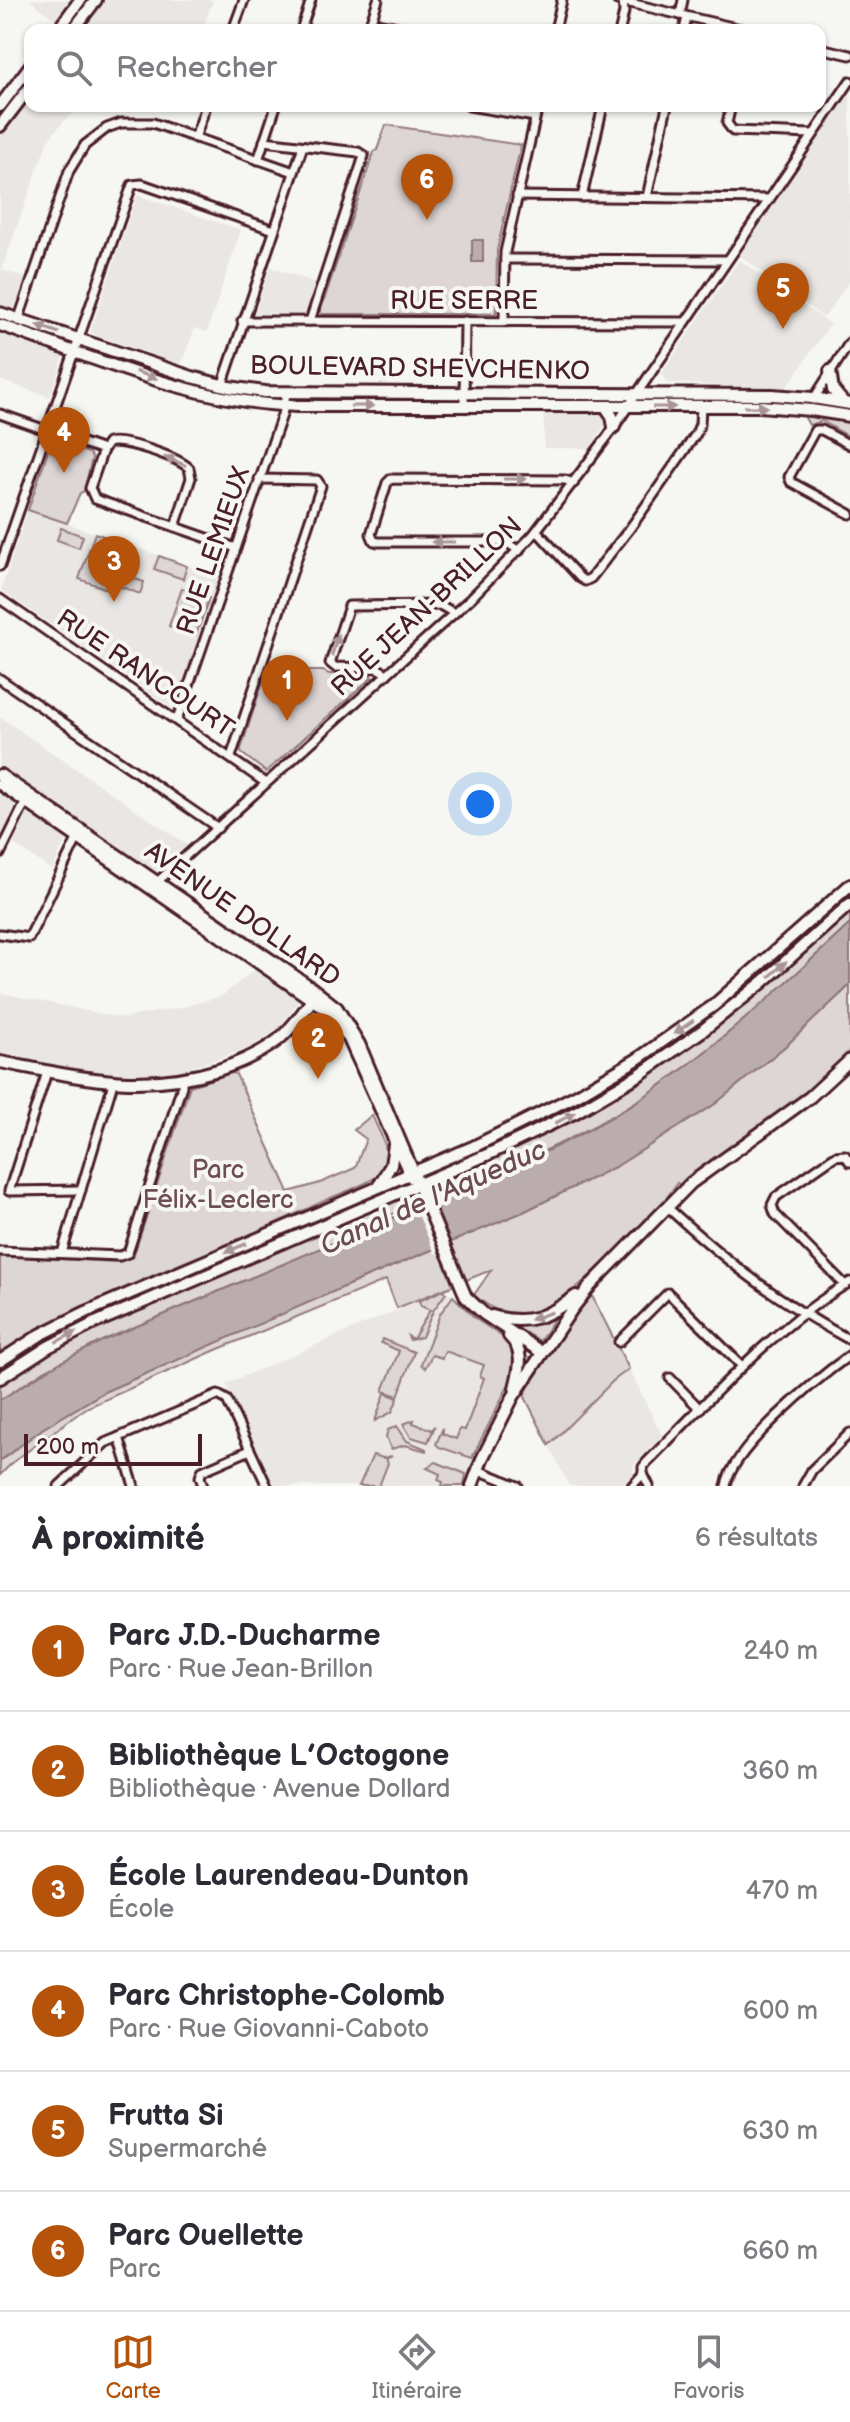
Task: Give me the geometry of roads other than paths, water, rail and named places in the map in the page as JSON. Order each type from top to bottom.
[{"type":"main road","points":[[62,24],[80,0]]},
{"type":"main road","points":[[78,24],[96,0]]},
{"type":"main road","points":[[0,106],[24,74]]},
{"type":"main road","points":[[0,126],[24,95]]},
{"type":"main road","name":"BOULEVARD SHEVCHENKO","points":[[0,313],[222,385],[286,394],[811,410],[850,416]]},
{"type":"main road","name":"BOULEVARD SHEVCHENKO","points":[[0,325],[219,397],[284,406],[635,394],[772,395],[847,404]]},
{"type":"main road","points":[[830,371],[833,390],[847,404]]},
{"type":"main road","points":[[605,406],[612,416],[614,427]]},
{"type":"main road","name":"AVENUE DOLLARD","points":[[0,775],[80,834],[337,1008],[356,1037],[411,1172]]},
{"type":"main road","name":"AVENUE DOLLARD","points":[[0,784],[28,798]]},
{"type":"main road","points":[[0,1361],[40,1335],[86,1312],[536,1117],[636,1060],[738,986],[850,885]]},
{"type":"main road","points":[[0,1378],[48,1347],[95,1323],[541,1130],[639,1075],[739,1003],[850,904]]},
{"type":"main road","points":[[0,1062],[113,1083],[182,1079],[232,1065],[265,1049],[289,1030],[315,995]]},
{"type":"main road","name":"AVENUE DOLLARD","points":[[315,995],[344,1031],[394,1143],[418,1185],[466,1297],[484,1314],[541,1352]]},
{"type":"main road","points":[[472,1486],[513,1397],[541,1352],[591,1285],[699,1176],[810,1097],[850,1060]]},
{"type":"main road","points":[[379,1186],[392,1163],[394,1143]]},
{"type":"main road","points":[[484,1314],[514,1321],[539,1319],[591,1285]]},
{"type":"main road","points":[[484,1314],[491,1325],[512,1339],[518,1348],[520,1363],[513,1397]]},
{"type":"street","points":[[235,24],[244,0]]},
{"type":"street","points":[[303,24],[311,0]]},
{"type":"street","points":[[370,24],[378,0]]},
{"type":"street","points":[[556,24],[562,0]]},
{"type":"street","points":[[621,24],[624,12],[621,0],[718,24]]},
{"type":"street","points":[[683,0],[684,24]]},
{"type":"street","points":[[826,49],[850,55]]},
{"type":"street","name":"RUE JEAN-BRILLON","points":[[154,885],[454,613],[537,531],[614,427],[850,81]]},
{"type":"street","points":[[195,138],[204,112]]},
{"type":"street","points":[[258,160],[274,112]]},
{"type":"street","points":[[505,112],[535,117]]},
{"type":"street","points":[[504,321],[505,259],[536,112]]},
{"type":"street","points":[[582,197],[602,112]]},
{"type":"street","points":[[647,197],[666,112]]},
{"type":"street","points":[[730,112],[727,123],[733,131],[812,134]]},
{"type":"street","points":[[14,330],[69,171],[85,145],[107,128],[121,123],[153,123],[294,172]]},
{"type":"street","points":[[264,141],[358,152],[364,156],[310,321]]},
{"type":"street","points":[[219,397],[303,146]]},
{"type":"street","points":[[0,566],[132,185],[142,184],[274,230]]},
{"type":"street","points":[[517,196],[769,199]]},
{"type":"street","points":[[505,259],[726,260]]},
{"type":"street","name":"RUE SERRE","points":[[242,321],[685,322]]},
{"type":"street","points":[[464,400],[465,321]]},
{"type":"street","points":[[811,410],[813,398],[850,342]]},
{"type":"street","name":"RUE LEMIEUX","points":[[177,720],[286,394]]},
{"type":"street","points":[[537,531],[580,578],[585,581],[591,578],[696,434],[701,407]]},
{"type":"street","points":[[0,414],[103,450]]},
{"type":"street","points":[[850,445],[822,430],[815,430],[789,475],[791,482],[850,514]]},
{"type":"street","points":[[175,527],[191,478],[187,466],[120,441],[108,443],[90,488],[93,497],[175,527],[236,548]]},
{"type":"street","points":[[231,757],[321,486],[317,480],[259,479]]},
{"type":"street","points":[[519,551],[499,542],[378,542],[371,534],[391,479],[565,480],[574,483]]},
{"type":"street","name":"RUE RANCOURT","points":[[0,599],[266,783]]},
{"type":"street","points":[[387,674],[377,668],[335,667],[330,663],[349,606],[440,605],[454,613]]},
{"type":"street","points":[[0,679],[218,828]]},
{"type":"street","points":[[0,854],[28,798]]},
{"type":"street","points":[[0,934],[29,938],[80,834]]},
{"type":"street","points":[[47,1072],[9,1191],[81,1190]]},
{"type":"street","points":[[0,1251],[122,1256],[128,1253],[182,1088],[182,1079]]},
{"type":"street","points":[[62,1253],[113,1083]]},
{"type":"street","points":[[649,1486],[643,1474],[644,1465],[742,1366],[803,1314],[848,1284],[775,1214],[772,1205],[776,1197],[835,1156],[845,1155],[850,1162]]},
{"type":"street","points":[[667,1207],[742,1273],[803,1314],[850,1340]]},
{"type":"street","points":[[619,1342],[668,1293],[742,1366]]},
{"type":"street","points":[[726,1486],[730,1470],[740,1454],[807,1389],[850,1355]]},
{"type":"street","points":[[670,1378],[700,1409]]},
{"type":"street","points":[[59,1486],[105,1443],[221,1395],[227,1400],[267,1486]]},
{"type":"street","points":[[803,1486],[812,1470],[850,1433]]},
{"type":"street","points":[[119,1437],[134,1486]]},
{"type":"street","points":[[203,1486],[202,1471],[250,1450]]},
{"type":"street","points":[[478,1470],[518,1486]]},
{"type":"street","points":[[632,1486],[643,1474]]},
{"type":"place","name":"Parc Ouellette","points":[[427,220]]},
{"type":"place","name":"Frutta Si","points":[[783,329]]},
{"type":"place","name":"Parc Christophe-Colomb","points":[[64,473]]},
{"type":"place","name":"École Laurendeau-Dunton","points":[[114,602]]},
{"type":"place","name":"Parc J.D.-Ducharme","points":[[287,721]]},
{"type":"place","name":"Bibliothèque L’Octogone","points":[[318,1079]]},
{"type":"park label","name":"Parc Félix-Leclerc","points":[[218,1185]]},
{"type":"water label","name":"Canal de l'Aqueduc","points":[[433,1198]]}]
